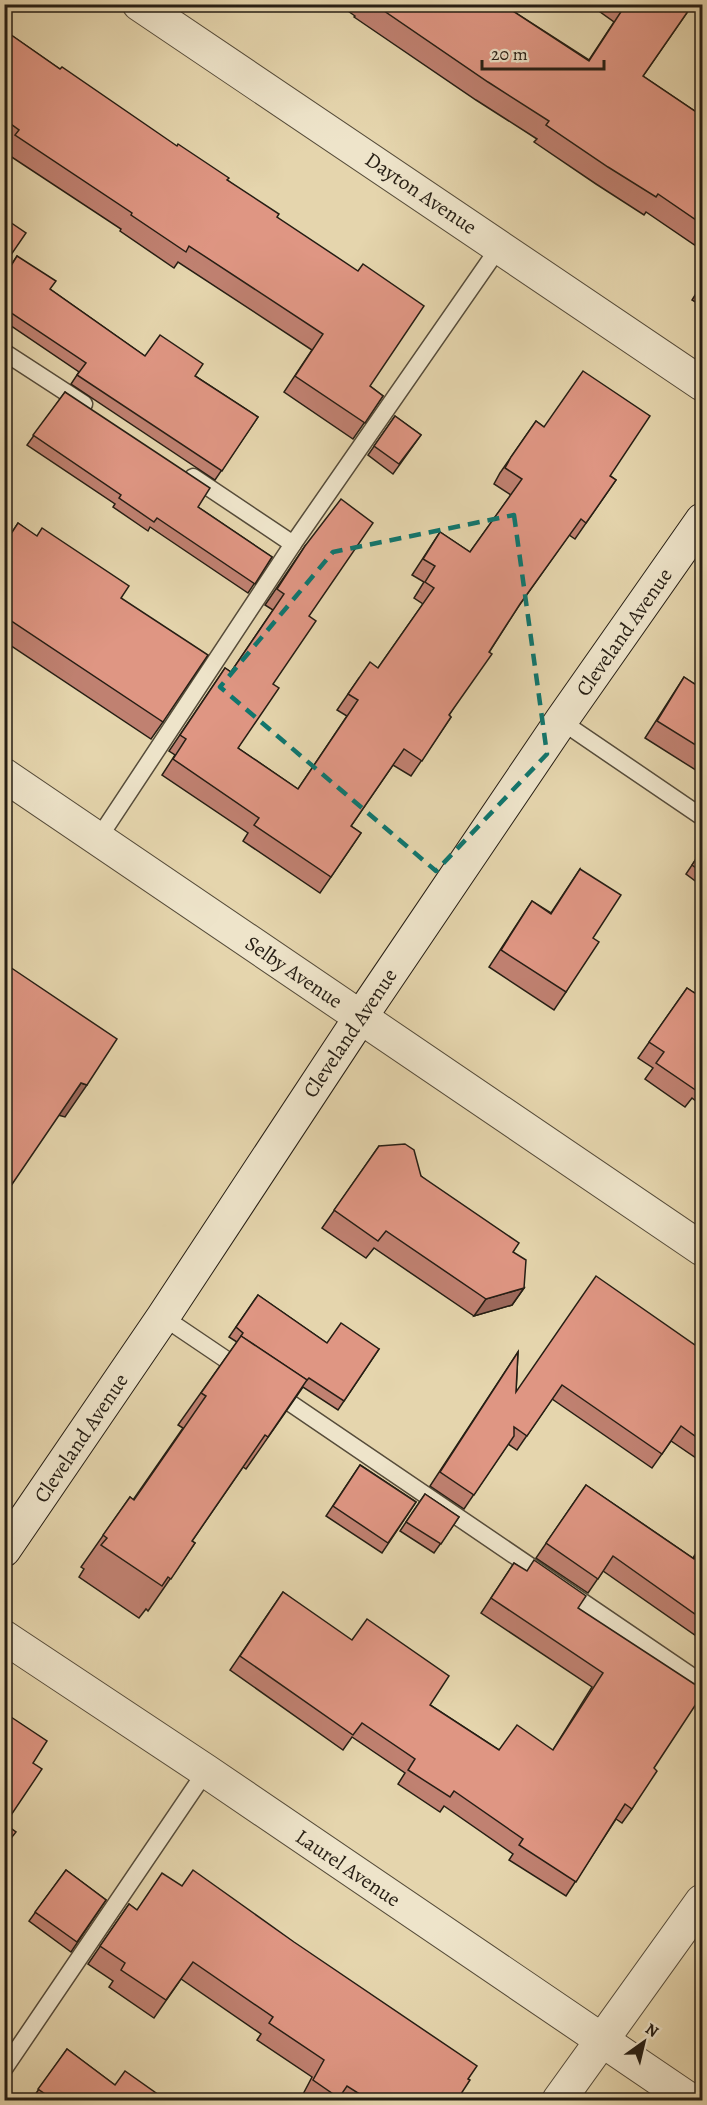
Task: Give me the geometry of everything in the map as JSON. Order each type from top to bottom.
[{"type":"street","name":"Dayton Avenue","points":[[139,4],[702,384]]},
{"type":"street","name":"Cleveland Avenue","points":[[4,1550],[163,1317],[360,1018],[561,720],[702,520]]},
{"type":"street","name":"Selby Avenue","points":[[4,775],[702,1249]]},
{"type":"street","name":"Laurel Avenue","points":[[4,1637],[206,1771],[690,2100]]},
{"type":"street","points":[[559,2100],[702,1901]]},
{"type":"lane","points":[[98,839],[293,544],[500,246]]},
{"type":"lane","points":[[4,352],[94,411]]},
{"type":"lane","points":[[184,471],[293,544]]},
{"type":"lane","points":[[561,720],[702,817]]},
{"type":"lane","points":[[163,1317],[702,1683]]},
{"type":"lane","points":[[4,2069],[206,1771]]},
{"type":"highlighted area","points":[[514,515],[547,754],[436,871],[220,687],[333,552]]},
{"type":"building","points":[[374,4],[502,4],[589,61],[626,4],[693,4],[643,76],[702,116],[702,224],[658,194],[656,197],[608,167],[546,125],[549,121]]},
{"type":"building","points":[[4,30],[177,146],[178,144],[229,178],[227,180],[279,214],[277,217],[358,271],[363,264],[424,306],[370,386],[383,396],[365,423],[295,376],[323,334],[189,246],[186,252],[15,135],[19,130],[4,119]]},
{"type":"building","points":[[4,218],[26,233],[4,265]]},
{"type":"building","points":[[17,256],[56,281],[50,289],[145,356],[160,335],[203,364],[195,376],[258,417],[222,471],[77,375],[86,363],[4,308],[4,277]]},
{"type":"building","points":[[583,371],[650,416],[610,476],[616,480],[586,523],[581,519],[520,604],[489,652],[492,654],[449,715],[451,717],[422,761],[404,749],[351,826],[361,833],[331,877],[254,825],[259,818],[173,759],[186,739],[180,735],[225,668],[231,672],[284,594],[277,589],[305,546],[341,499],[373,523],[309,616],[316,621],[273,684],[279,688],[238,748],[298,789],[358,700],[348,694],[370,662],[378,668],[434,588],[425,582],[435,566],[423,559],[440,532],[470,552],[522,479],[505,468],[511,457],[536,421],[544,427]]},
{"type":"building","points":[[65,392],[210,488],[198,507],[272,557],[255,584],[157,518],[154,522],[119,498],[121,495],[33,435]]},
{"type":"building","points":[[395,416],[421,435],[399,464],[374,446]]},
{"type":"building","points":[[18,523],[37,536],[42,528],[129,586],[121,598],[208,655],[163,722],[4,616],[4,534],[9,537]]},
{"type":"building","points":[[684,677],[702,689],[702,749],[657,721]]},
{"type":"building","points":[[702,850],[702,872],[692,865]]},
{"type":"building","points":[[580,869],[621,895],[593,938],[599,942],[566,992],[501,950],[532,901],[551,914]]},
{"type":"building","points":[[4,963],[117,1039],[87,1085],[81,1083],[4,1196]]},
{"type":"building","points":[[687,988],[702,998],[702,1083],[697,1091],[656,1063],[664,1052],[649,1042]]},
{"type":"building","points":[[405,1144],[414,1150],[421,1176],[519,1243],[513,1252],[526,1260],[524,1288],[486,1299],[386,1231],[378,1241],[334,1210],[379,1146]]},
{"type":"building","points":[[596,1276],[702,1350],[702,1441],[681,1426],[662,1454],[562,1385],[527,1436],[514,1427],[514,1436],[474,1495],[440,1472],[518,1352],[516,1392]]},
{"type":"building","points":[[258,1295],[327,1343],[341,1323],[379,1349],[344,1401],[309,1378],[307,1380],[241,1336],[243,1333],[236,1327]]},
{"type":"building","points":[[241,1336],[307,1380],[268,1437],[265,1435],[192,1541],[195,1543],[171,1579],[168,1577],[162,1586],[101,1545],[107,1538],[103,1535],[130,1497],[134,1500],[206,1396],[201,1393]]},
{"type":"building","points":[[360,1465],[416,1502],[388,1543],[333,1506]]},
{"type":"building","points":[[586,1485],[694,1559],[702,1545],[702,1619],[613,1556],[598,1579],[546,1543]]},
{"type":"building","points":[[425,1494],[459,1517],[441,1544],[406,1522]]},
{"type":"building","points":[[534,1560],[586,1596],[578,1608],[702,1689],[702,1695],[654,1768],[657,1771],[632,1809],[625,1804],[576,1882],[519,1845],[523,1839],[454,1791],[450,1797],[408,1770],[415,1759],[362,1723],[353,1735],[240,1656],[283,1592],[352,1640],[367,1619],[449,1676],[430,1705],[499,1750],[517,1725],[553,1750],[603,1673],[491,1598],[514,1563],[527,1571]]},
{"type":"building","points":[[8,1715],[47,1741],[33,1763],[42,1769],[5,1824],[16,1832],[4,1847],[4,1720]]},
{"type":"building","points":[[66,1870],[106,1900],[77,1942],[35,1912]]},
{"type":"building","points":[[193,1870],[294,1942],[477,2066],[457,2100],[369,2100],[347,2086],[339,2098],[313,2080],[324,2060],[269,2023],[273,2017],[193,1962],[166,2000],[121,1970],[125,1963],[100,1946],[129,1904],[137,1910],[162,1873],[182,1886]]},
{"type":"building","points":[[67,2049],[115,2085],[125,2071],[156,2093],[151,2100],[54,2100],[38,2089]]}]
